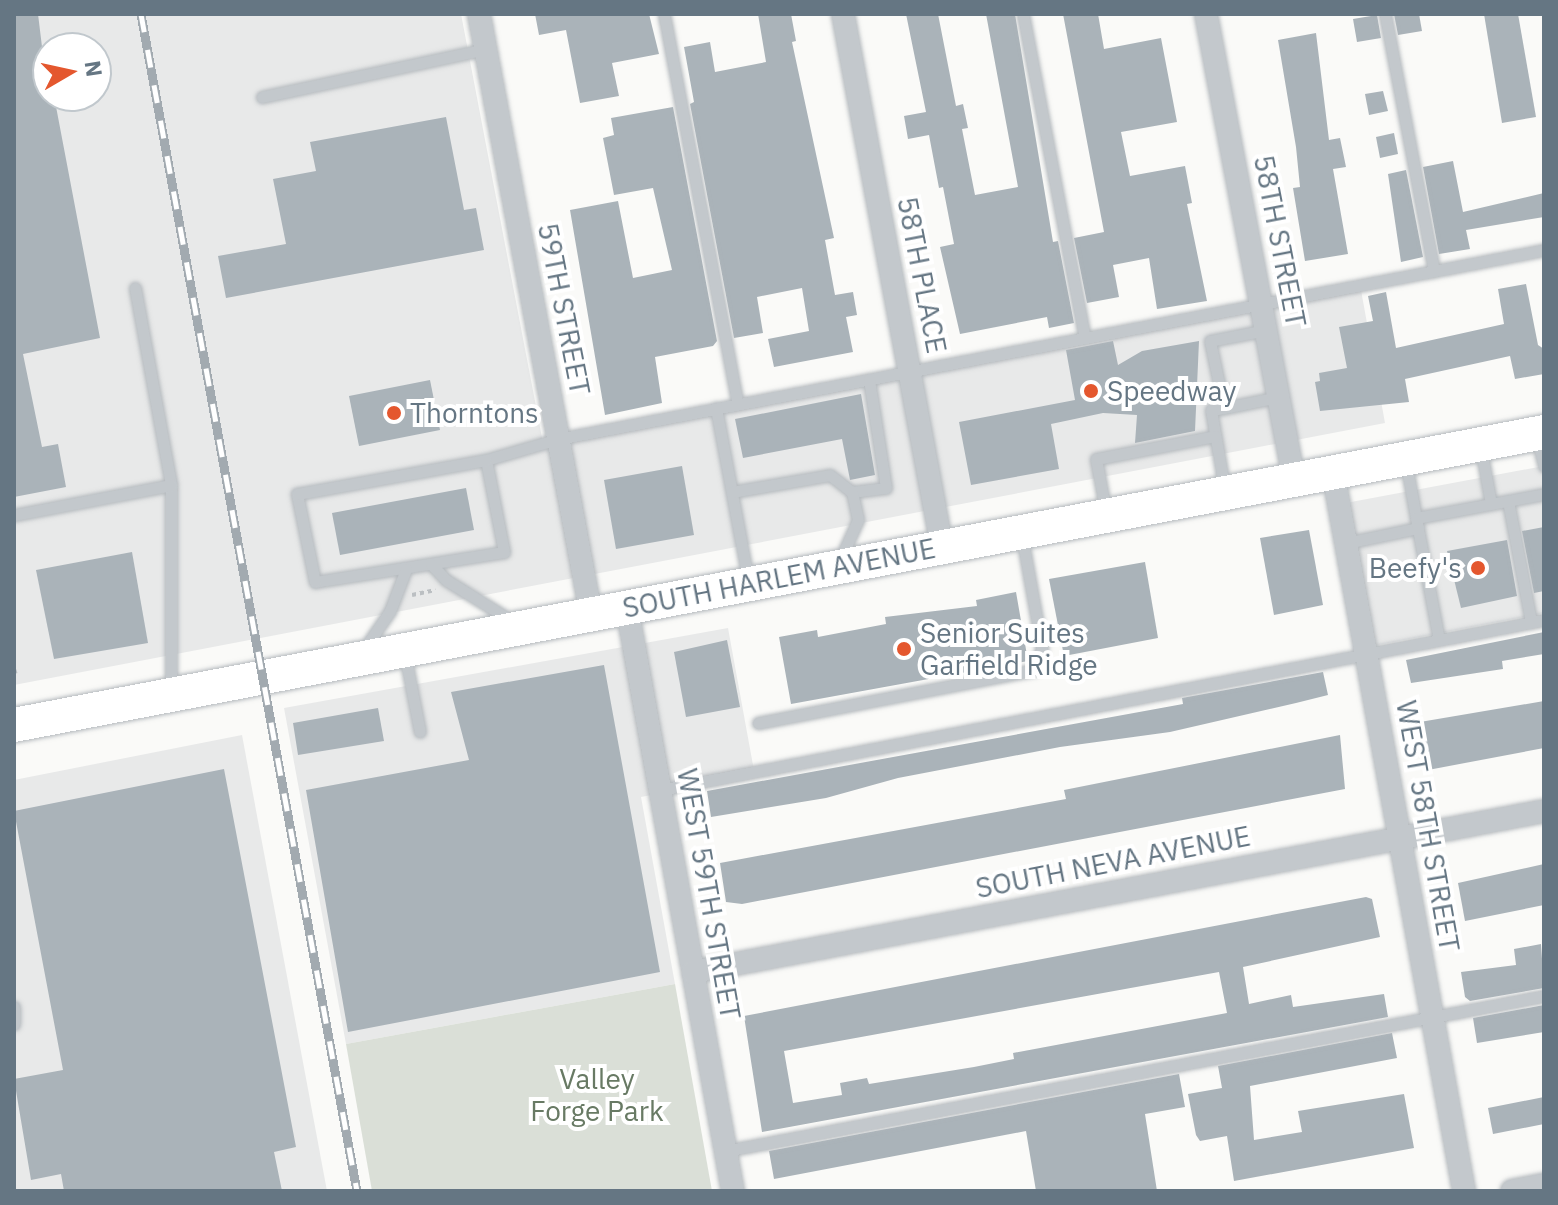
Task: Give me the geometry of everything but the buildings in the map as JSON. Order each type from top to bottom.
[{"type":"main road","name":"SOUTH HARLEM AVENUE","points":[[14,725],[1480,444],[1541,444]]},
{"type":"street","name":"59TH STREET","points":[[479,14],[591,614]]},
{"type":"street","name":"58TH PLACE","points":[[843,14],[942,547]]},
{"type":"street","name":"58TH STREET","points":[[1206,14],[1294,480]]},
{"type":"street","name":"WEST 58TH STREET","points":[[1333,472],[1464,1191]]},
{"type":"street","name":"WEST 59TH STREET","points":[[627,608],[733,1191]]},
{"type":"street","name":"SOUTH NEVA AVENUE","points":[[693,972],[1544,811]]},
{"type":"street","points":[[1512,1191],[1544,1185]]},
{"type":"lane","points":[[664,14],[738,404]]},
{"type":"lane","points":[[1023,14],[1085,338]]},
{"type":"lane","points":[[1385,14],[1434,271]]},
{"type":"lane","points":[[262,97],[485,49]]},
{"type":"lane","points":[[486,460],[504,552],[315,582],[297,494],[486,460],[558,439],[716,408],[1544,250]]},
{"type":"lane","points":[[135,288],[171,485],[171,695]]},
{"type":"lane","points":[[1224,408],[1210,341],[1266,330]]},
{"type":"lane","points":[[852,492],[886,488],[888,482],[869,379]]},
{"type":"lane","points":[[1225,493],[1211,410],[1278,397]]},
{"type":"lane","points":[[716,408],[749,584]]},
{"type":"lane","points":[[1106,516],[1096,459],[1215,436]]},
{"type":"lane","points":[[1480,444],[1491,504]]},
{"type":"lane","points":[[1405,459],[1439,640]]},
{"type":"lane","points":[[732,492],[830,475],[852,492],[858,520],[837,567]]},
{"type":"lane","points":[[14,515],[171,485]]},
{"type":"lane","points":[[1346,543],[1491,504],[1544,494]]},
{"type":"lane","points":[[1508,501],[1531,622]]},
{"type":"lane","points":[[758,723],[1034,670],[1042,648],[1021,532]]},
{"type":"lane","points":[[431,564],[446,580],[522,628]]},
{"type":"lane","points":[[356,660],[390,611],[406,569]]},
{"type":"lane","points":[[660,790],[1544,620]]},
{"type":"lane","points":[[405,650],[420,732]]},
{"type":"lane","points":[[725,1151],[1544,996]]},
{"type":"lane","points":[[14,1007],[14,1024]]},
{"type":"path","points":[[406,596],[436,590]]},
{"type":"shaded area","points":[[14,14],[461,14],[543,443],[1361,290],[1385,423],[14,685]]},
{"type":"shaded area","points":[[1544,466],[1544,613],[1362,648],[1335,505]]},
{"type":"shaded area","points":[[728,628],[755,776],[641,797],[675,984],[346,1044],[284,708]]},
{"type":"shaded area","points":[[242,735],[327,1191],[14,1191],[14,780]]},
{"type":"green space","name":"Valley Forge Park","points":[[675,984],[712,1191],[372,1191],[346,1044]]},
{"type":"railway","points":[[141,14],[357,1191]]},
{"type":"place","name":"Speedway","points":[[1091,391]]},
{"type":"place","name":"Thorntons","points":[[394,413]]},
{"type":"place","name":"Beefy's","points":[[1478,568]]},
{"type":"place","name":"Senior Suites Garfield Ridge","points":[[904,649]]}]
